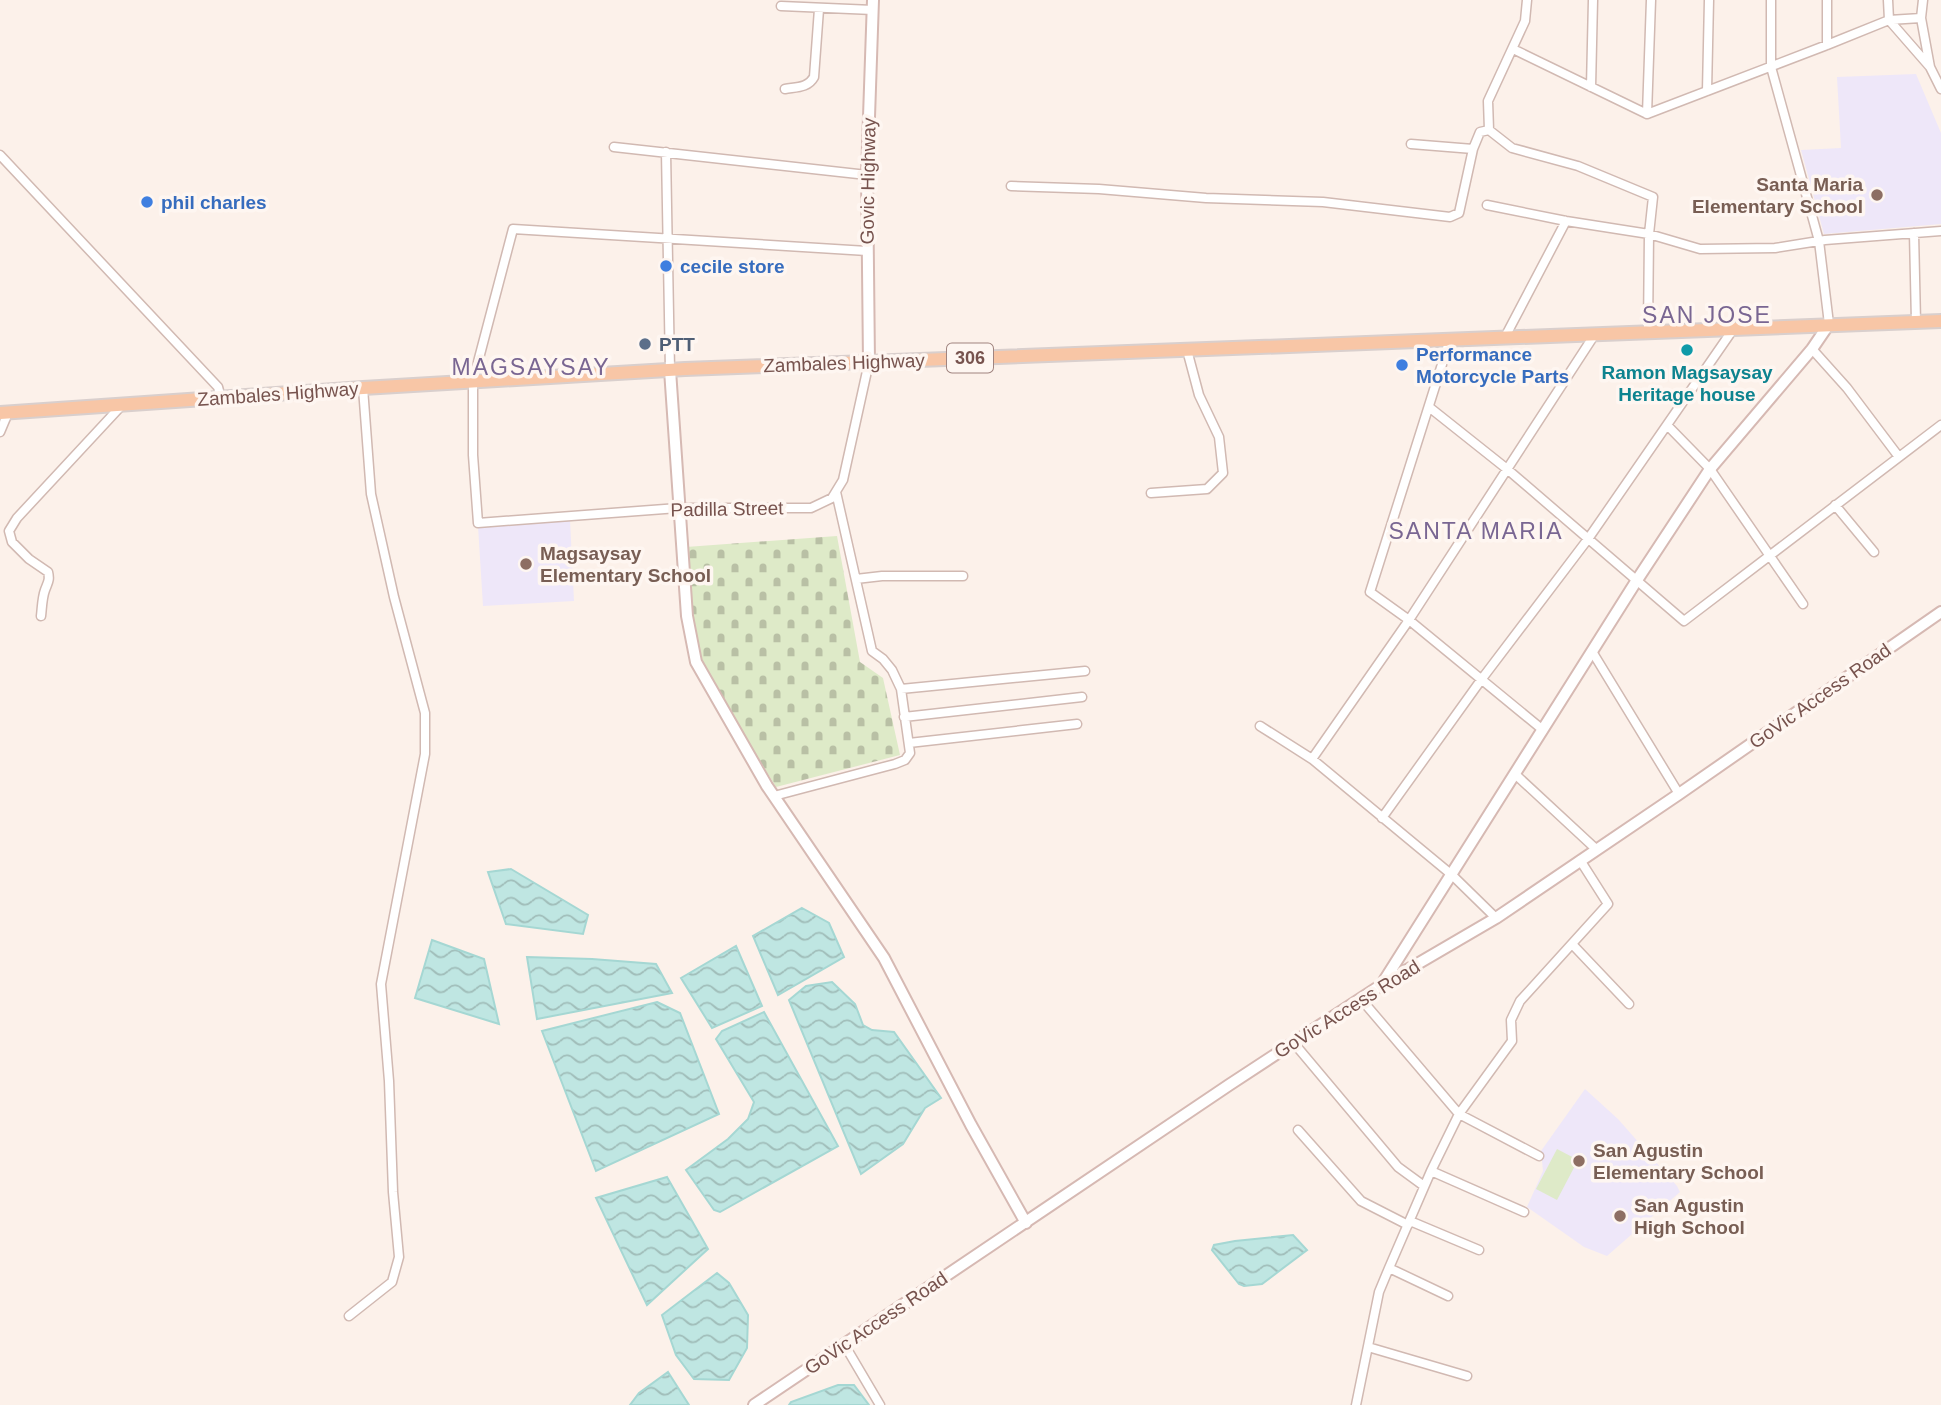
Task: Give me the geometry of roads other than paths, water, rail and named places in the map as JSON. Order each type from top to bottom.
[{"type":"main road","name":"Govic Highway","points":[[869,362],[867,175],[873,5]]},
{"type":"main road","name":"Zambales Highway","points":[[4,413],[670,370],[1941,321]]},
{"type":"main road","points":[[1383,984],[1637,580],[1710,470],[1812,349],[1829,324]]},
{"type":"main road","points":[[670,370],[687,616],[696,662],[774,796],[884,958],[971,1125],[1026,1223]]},
{"type":"main road","name":"GoVic Access Road","points":[[754,1405],[1293,1042],[1383,984],[1496,918],[1941,612]]},
{"type":"street","points":[[1527,0],[1525,21],[1488,101],[1489,130],[1512,148],[1578,166],[1653,197],[1649,234],[1648,331]]},
{"type":"street","points":[[1591,87],[1593,0]]},
{"type":"street","points":[[1647,114],[1651,0]]},
{"type":"street","points":[[1707,91],[1709,0]]},
{"type":"street","points":[[1771,0],[1771,67],[1819,241],[1829,324]]},
{"type":"street","points":[[1827,0],[1827,45]]},
{"type":"street","points":[[1888,0],[1889,20],[1930,67],[1941,89]]},
{"type":"street","points":[[1923,0],[1921,18],[1930,67]]},
{"type":"street","points":[[781,6],[819,9],[873,5]]},
{"type":"street","points":[[785,89],[807,86],[814,77],[819,9]]},
{"type":"street","points":[[1513,48],[1647,114],[1889,20],[1921,18]]},
{"type":"street","points":[[1012,186],[1323,202],[1450,217],[1459,213],[1473,149],[1480,132],[1489,130]]},
{"type":"street","points":[[1411,144],[1473,149]]},
{"type":"street","points":[[614,147],[867,175]]},
{"type":"street","points":[[666,152],[670,370]]},
{"type":"street","points":[[0,155],[218,387],[221,398]]},
{"type":"street","points":[[1487,205],[1649,234],[1699,249],[1775,248],[1819,241],[1941,230]]},
{"type":"street","points":[[1505,337],[1566,221]]},
{"type":"street","points":[[473,381],[513,229],[867,251]]},
{"type":"street","points":[[1914,233],[1916,322]]},
{"type":"street","points":[[1382,818],[1481,680],[1588,539],[1734,328]]},
{"type":"street","points":[[1312,759],[1409,621],[1594,334]]},
{"type":"street","points":[[1450,339],[1370,592],[1543,730]]},
{"type":"street","points":[[1812,349],[1847,388],[1899,457]]},
{"type":"street","points":[[1151,493],[1207,489],[1223,473],[1219,437],[1199,395],[1187,350]]},
{"type":"street","points":[[774,796],[895,764],[905,760],[910,754],[901,689],[892,670],[872,651],[836,492],[844,481],[869,362]]},
{"type":"street","name":"Padilla Street","points":[[473,381],[473,455],[478,523],[678,508],[811,508],[832,498],[836,492]]},
{"type":"street","points":[[349,1316],[392,1282],[399,1256],[381,984],[425,754],[425,713],[394,597],[371,494],[363,388]]},
{"type":"street","points":[[41,616],[44,591],[50,575],[12,542],[9,531],[17,518],[122,405]]},
{"type":"street","points":[[1429,407],[1507,469],[1684,621],[1941,425]]},
{"type":"street","points":[[0,432],[4,413]]},
{"type":"street","points":[[1667,425],[1710,470],[1803,604]]},
{"type":"street","points":[[1835,505],[1874,552]]},
{"type":"street","points":[[856,579],[881,576],[963,576]]},
{"type":"street","points":[[1592,653],[1679,793]]},
{"type":"street","points":[[901,689],[1085,671]]},
{"type":"street","points":[[904,717],[1082,697]]},
{"type":"street","points":[[909,743],[1077,724]]},
{"type":"street","points":[[1260,726],[1312,759],[1452,875],[1496,918]]},
{"type":"street","points":[[1515,774],[1597,850]]},
{"type":"street","points":[[1356,1405],[1379,1292],[1424,1186],[1459,1114],[1512,1041],[1511,1020],[1520,1001],[1608,904],[1580,860]]},
{"type":"street","points":[[1572,944],[1629,1004]]},
{"type":"street","points":[[1361,999],[1459,1114],[1539,1156]]},
{"type":"street","points":[[1293,1042],[1398,1167],[1424,1186]]},
{"type":"street","points":[[1298,1130],[1361,1201],[1479,1250]]},
{"type":"street","points":[[1431,1171],[1524,1212]]},
{"type":"street","points":[[1389,1268],[1448,1296]]},
{"type":"street","points":[[844,1343],[880,1405]]},
{"type":"street","points":[[1368,1347],[1467,1376]]},
{"type":"water","points":[[511,869],[588,915],[583,934],[506,924],[488,872]]},
{"type":"water","points":[[802,908],[829,923],[844,957],[778,995],[753,936]]},
{"type":"water","points":[[432,940],[484,959],[499,1024],[415,998]]},
{"type":"water","points":[[736,946],[762,1006],[712,1028],[681,978]]},
{"type":"water","points":[[527,957],[656,964],[672,993],[537,1019]]},
{"type":"water","points":[[832,982],[855,1004],[863,1025],[872,1030],[894,1032],[941,1098],[925,1108],[903,1144],[861,1174],[789,1000],[806,986]]},
{"type":"water","points":[[657,1002],[680,1013],[719,1114],[596,1171],[542,1031]]},
{"type":"water","points":[[764,1012],[838,1146],[720,1212],[714,1210],[686,1170],[728,1139],[748,1119],[754,1102],[716,1039],[722,1031]]},
{"type":"water","points":[[667,1177],[708,1249],[647,1305],[596,1198]]},
{"type":"water","points":[[1293,1235],[1307,1250],[1262,1284],[1239,1284],[1212,1250],[1214,1245],[1235,1241]]},
{"type":"water","points":[[717,1273],[729,1283],[748,1315],[747,1348],[729,1380],[694,1379],[676,1355],[662,1315]]},
{"type":"water","points":[[668,1372],[689,1405],[630,1405],[639,1393]]},
{"type":"water","points":[[838,1385],[854,1385],[869,1405],[789,1405],[791,1402]]},
{"type":"place","name":"Santa Maria Elementary School","points":[[1877,195]]},
{"type":"place","name":"phil charles","points":[[147,202]]},
{"type":"place","name":"cecile store","points":[[666,266]]},
{"type":"place","name":"PTT","points":[[645,344]]},
{"type":"place","name":"Ramon Magsaysay Heritage house","points":[[1687,350]]},
{"type":"place","name":"Performance Motorcycle Parts","points":[[1402,365]]},
{"type":"place","name":"Magsaysay Elementary School","points":[[526,564]]},
{"type":"place","name":"San Agustin Elementary School","points":[[1579,1161]]},
{"type":"place","name":"San Agustin High School","points":[[1620,1216]]},
{"type":"district","name":"SAN JOSE","points":[[1707,315]]},
{"type":"district","name":"MAGSAYSAY","points":[[531,367]]},
{"type":"district","name":"SANTA MARIA","points":[[1476,531]]}]
